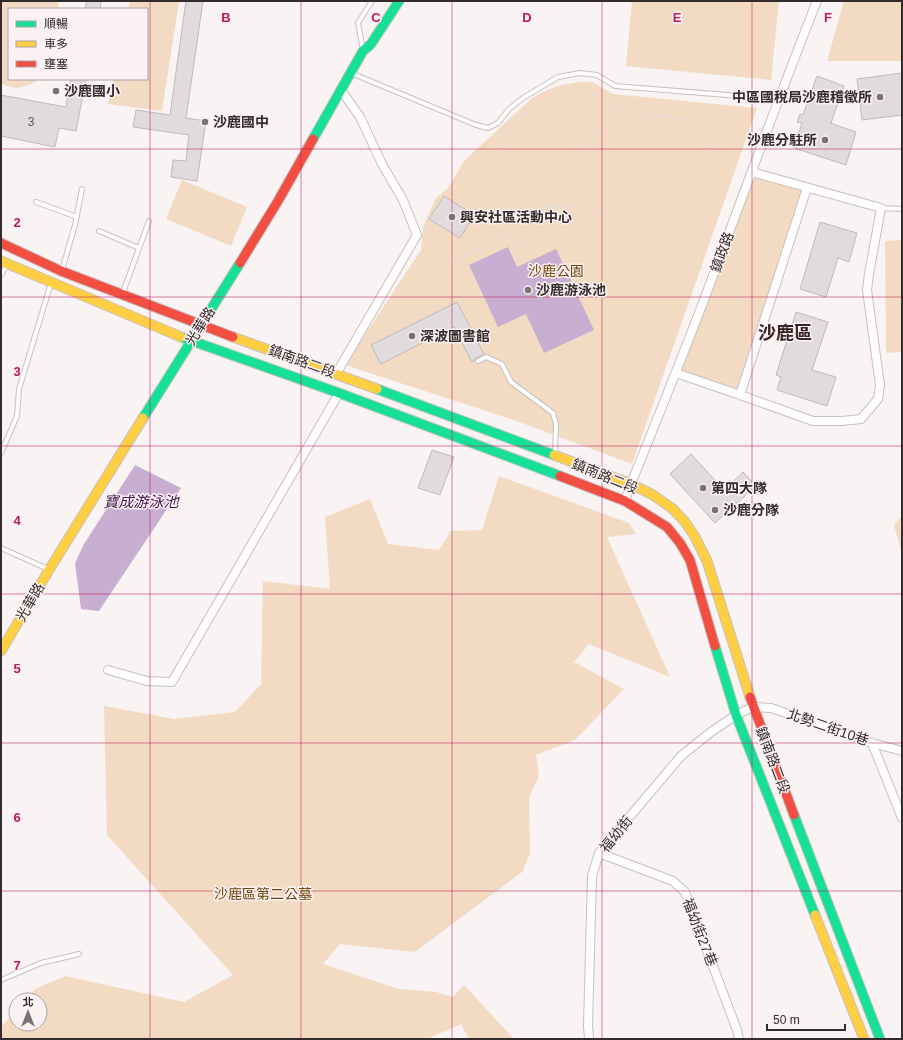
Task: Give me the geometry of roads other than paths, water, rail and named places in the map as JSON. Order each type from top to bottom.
[{"type":"street","name":"光華路","points":[[1,651],[49,570],[278,201],[363,51],[371,44],[399,1]]},
{"type":"street","name":"鎮政路","points":[[625,501],[676,373],[778,99],[817,1]]},
{"type":"street","points":[[336,374],[417,235],[403,200],[382,164],[360,117],[341,90]]},
{"type":"street","points":[[676,373],[813,421],[842,421],[861,419],[878,399],[880,385],[867,290],[881,208],[752,172]]},
{"type":"street","points":[[740,395],[807,188]]},
{"type":"street","name":"鎮南路二段","points":[[1,243],[61,271],[200,326],[336,374],[631,484],[666,503],[681,519],[696,539],[707,561],[753,707],[880,1039]]},
{"type":"street","name":"鎮南路二段","points":[[4,263],[191,341],[339,393],[625,501],[667,527],[680,543],[690,560],[736,715],[864,1039]]},
{"type":"street","points":[[108,670],[147,681],[172,682],[339,393]]},
{"type":"street","name":"福幼街","points":[[589,1039],[588,1026],[592,876],[599,853],[681,756],[711,732],[736,715],[753,707]]},
{"type":"street","name":"北勢二街10巷","points":[[753,707],[771,708],[872,743],[902,751]]},
{"type":"street","points":[[872,743],[902,818]]},
{"type":"street","name":"福幼街27巷","points":[[599,853],[673,881],[685,892],[737,1030],[738,1039]]},
{"type":"lane","points":[[363,51],[358,23],[372,1]]},
{"type":"lane","points":[[350,73],[476,125],[488,128],[498,123],[509,109],[537,89],[558,77],[580,74],[597,75],[615,86],[778,99]]},
{"type":"lane","points":[[61,271],[77,217],[82,189]]},
{"type":"lane","points":[[36,202],[77,217]]},
{"type":"lane","points":[[881,208],[902,209]]},
{"type":"lane","points":[[122,295],[149,221]]},
{"type":"lane","points":[[99,231],[139,248]]},
{"type":"lane","points":[[1,275],[4,263]]},
{"type":"lane","points":[[1,452],[17,416],[19,389],[51,283]]},
{"type":"lane","points":[[478,361],[486,357],[502,364],[511,382],[553,413],[556,424],[555,456]]},
{"type":"lane","points":[[1,548],[49,570]]},
{"type":"lane","points":[[1,980],[41,963],[79,954]]},
{"type":"water","name":"沙鹿游泳池","points":[[508,247],[517,267],[556,249],[594,330],[544,353],[526,314],[498,327],[469,265]]},
{"type":"water","name":"寶成游泳池","points":[[135,465],[181,488],[99,611],[81,609],[75,563],[84,544]]},
{"type":"place","name":"沙鹿國小","points":[[56,91]]},
{"type":"place","name":"中區國稅局沙鹿稽徵所","points":[[880,97]]},
{"type":"place","name":"沙鹿國中","points":[[205,122]]},
{"type":"place","name":"沙鹿分駐所","points":[[825,140]]},
{"type":"place","name":"興安社區活動中心","points":[[452,217]]},
{"type":"place","name":"沙鹿游泳池","points":[[528,290]]},
{"type":"place","name":"深波圖書館","points":[[412,336]]},
{"type":"place","name":"第四大隊","points":[[703,488]]},
{"type":"place","name":"沙鹿分隊","points":[[715,510]]},
{"type":"district","name":"沙鹿區","points":[[785,333]]},
{"type":"park label","name":"沙鹿公園","points":[[556,271]]},
{"type":"park label","name":"沙鹿區第二公墓","points":[[263,894]]}]
